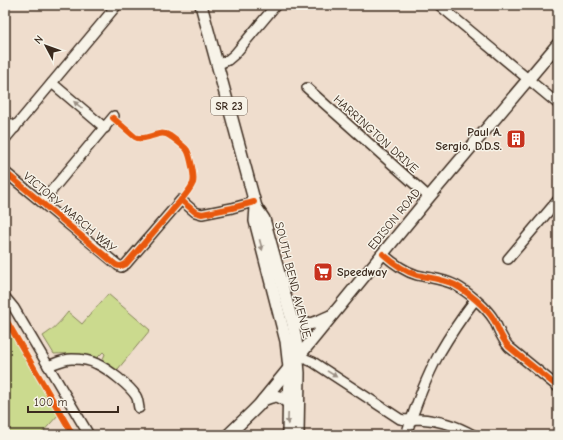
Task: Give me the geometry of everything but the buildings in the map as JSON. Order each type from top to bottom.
[{"type":"main road","name":"SOUTH BEND AVENUE","points":[[201,5],[255,205],[255,221],[284,336],[289,368],[288,435]]},
{"type":"main road","name":"EDISON ROAD","points":[[228,435],[252,412],[429,197],[558,44]]},
{"type":"main road","name":"SOUTH BEND AVENUE","points":[[255,205],[264,219],[292,320],[298,356],[298,435]]},
{"type":"main road","points":[[292,320],[305,325],[317,322],[332,315]]},
{"type":"main road","points":[[262,400],[279,396],[289,404]]},
{"type":"main road","name":"EDISON ROAD","points":[[239,435],[252,412]]},
{"type":"street","points":[[5,139],[117,5]]},
{"type":"street","points":[[217,65],[228,60],[235,54],[276,5]]},
{"type":"street","points":[[439,5],[558,104]]},
{"type":"street","points":[[52,83],[105,128]]},
{"type":"street","name":"HARRINGTON DRIVE","points":[[307,88],[429,197]]},
{"type":"street","points":[[42,202],[114,116]]},
{"type":"street","points":[[5,120],[14,128]]},
{"type":"street","name":"VICTORY MARCH WAY","points":[[5,172],[116,265],[121,267],[126,264],[181,200],[195,212],[202,214],[255,205]]},
{"type":"street","points":[[508,260],[558,200]]},
{"type":"street","points":[[383,254],[406,271],[443,280],[455,285],[475,300],[488,311],[502,339],[509,347],[558,386]]},
{"type":"street","points":[[5,297],[14,308],[89,435]]},
{"type":"street","points":[[406,435],[423,388],[439,354],[462,317],[475,300]]},
{"type":"street","points":[[298,356],[313,362],[404,420],[418,419],[442,422],[452,425],[472,435]]},
{"type":"street","points":[[48,366],[71,359],[83,360],[97,364],[111,372],[129,388],[136,397],[139,408]]},
{"type":"green space","points":[[108,294],[150,330],[118,369],[114,370],[104,363],[103,359],[105,354],[103,352],[96,359],[75,355],[54,354],[43,336],[57,325],[68,312],[82,324]]},
{"type":"green space","points":[[5,322],[59,414],[40,435],[5,435]]},
{"type":"cycle path","points":[[5,172],[116,265],[121,266],[126,264],[186,194],[193,183],[193,176],[191,161],[187,150],[170,136],[166,134],[157,134],[143,138],[135,137],[113,118]]},
{"type":"cycle path","points":[[181,200],[195,212],[202,214],[254,202]]},
{"type":"cycle path","points":[[383,254],[394,264],[407,271],[417,275],[451,283],[471,296],[491,315],[506,344],[558,387]]},
{"type":"cycle path","points":[[5,318],[73,435]]},
{"type":"place","name":"Paul A. Sergio, D.D.S.","points":[[516,139]]},
{"type":"place","name":"Speedway","points":[[323,272]]}]
